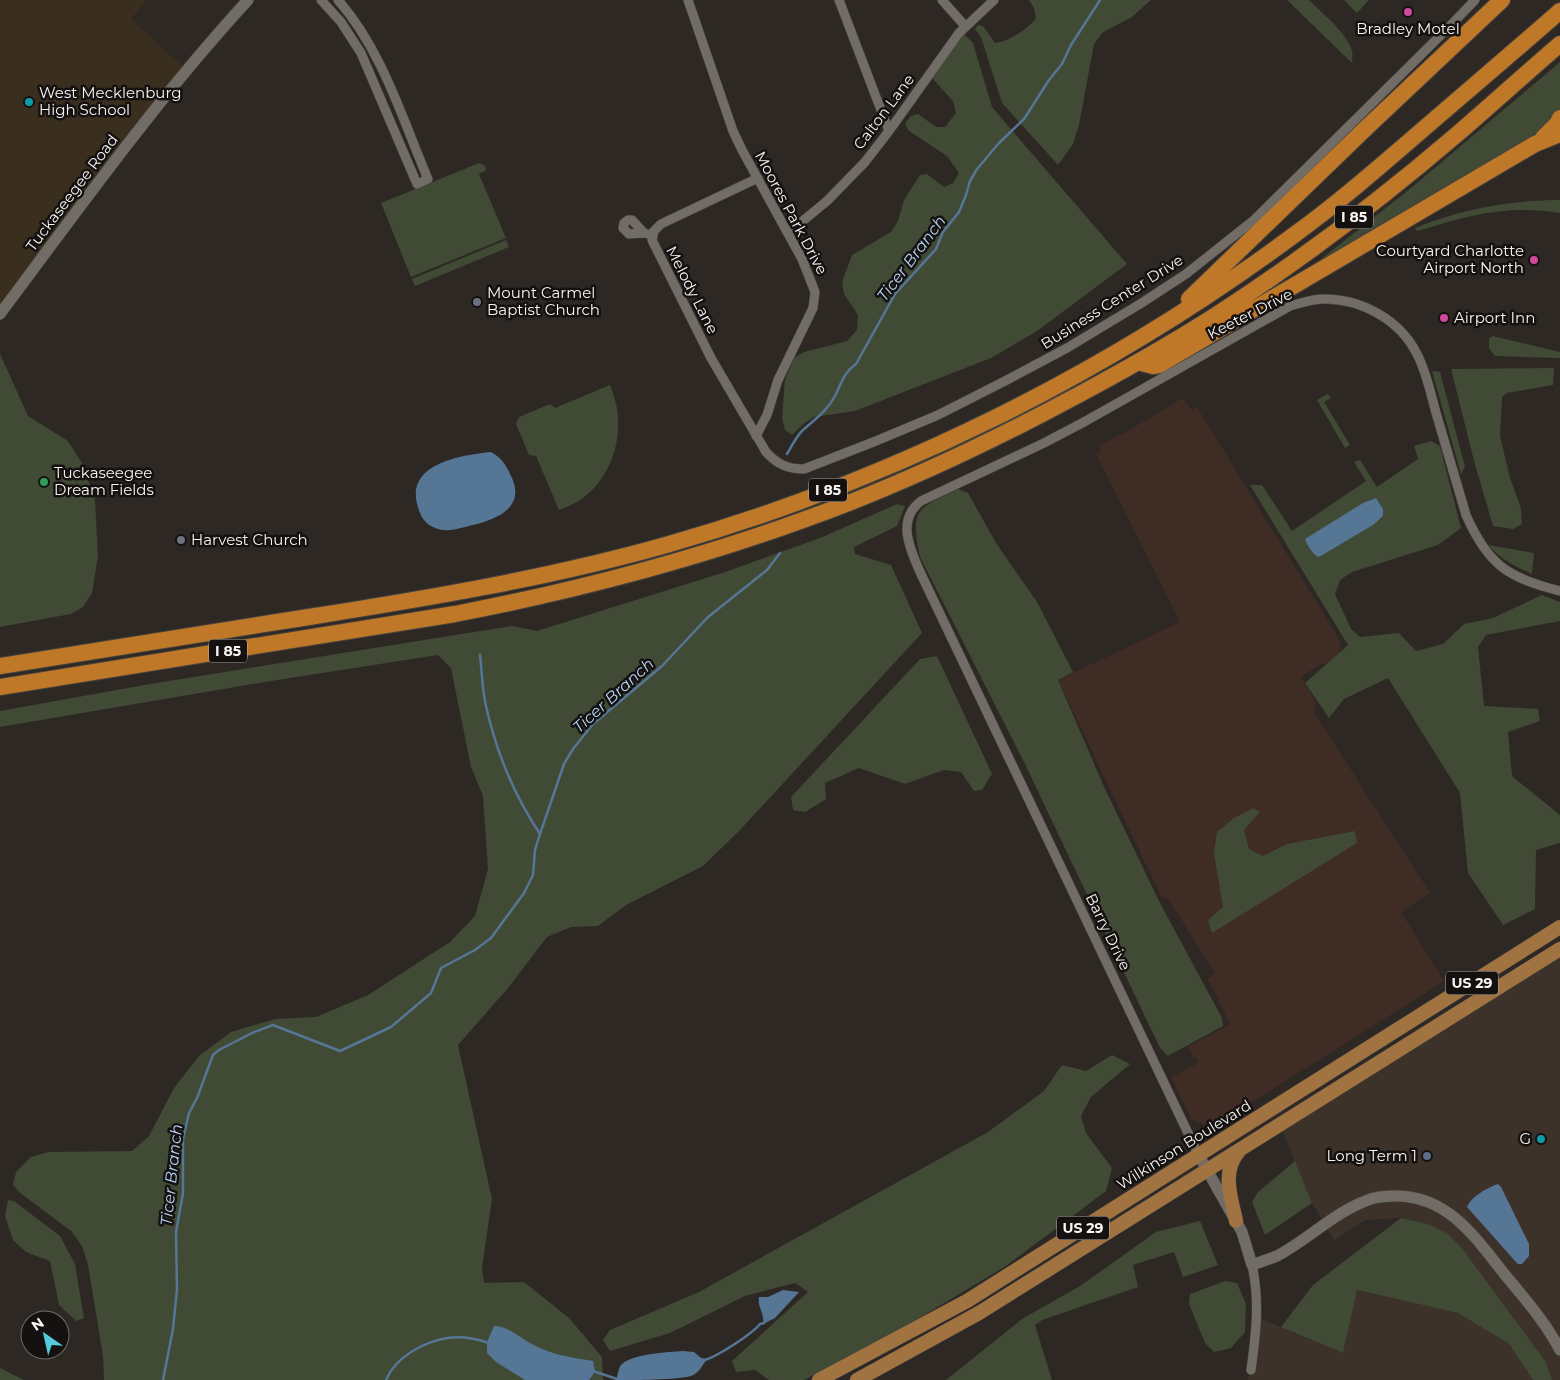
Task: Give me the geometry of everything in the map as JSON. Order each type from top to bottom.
[{"type":"highway","points":[[1164,323],[1496,4]]},
{"type":"highway","name":"I 85","points":[[0,666],[481,588],[562,572],[668,544],[780,508],[879,470],[1056,386],[1201,300],[1296,234],[1358,186],[1560,11]]},
{"type":"highway","name":"I 85","points":[[0,687],[455,614],[565,592],[671,563],[805,520],[918,474],[1019,427],[1138,362],[1231,306],[1372,204],[1456,135],[1557,47]]},
{"type":"highway","points":[[1138,362],[1153,366],[1159,365],[1390,231],[1535,144],[1551,131],[1560,118]]},
{"type":"highway","points":[[1535,144],[1560,134]]},
{"type":"main road","name":"Wilkinson Boulevard","points":[[819,1380],[975,1296],[1560,927]]},
{"type":"main road","points":[[1474,1001],[1477,993],[1485,985],[1560,938]]},
{"type":"main road","name":"US 29","points":[[858,1380],[979,1313],[1474,1001],[1560,949]]},
{"type":"main road","points":[[1236,1222],[1228,1187],[1228,1177],[1234,1157],[1244,1146]]},
{"type":"street","name":"Tuckaseegee Road","points":[[0,314],[151,113],[191,63],[248,0]]},
{"type":"street","points":[[321,0],[341,22],[361,53],[417,184],[428,179],[375,54],[363,32],[338,0]]},
{"type":"street","name":"Moores Park Drive","points":[[688,0],[733,130],[788,233],[815,292],[814,302],[806,323],[778,380],[767,415],[756,436]]},
{"type":"street","points":[[839,0],[889,131]]},
{"type":"street","points":[[942,0],[965,26]]},
{"type":"street","name":"Calton Lane","points":[[788,233],[843,186],[865,162],[954,39],[965,26],[994,0]]},
{"type":"street","name":"Business Center Drive","points":[[756,436],[766,452],[778,464],[796,469],[813,466],[938,415],[1067,348],[1140,304],[1186,274],[1254,220],[1475,0]]},
{"type":"street","name":"Melody Lane","points":[[756,436],[682,301],[648,234],[661,224],[758,178]]},
{"type":"street","name":"Keeter Drive","points":[[910,513],[921,501],[1044,443],[1290,306],[1308,300],[1338,300],[1366,307],[1379,313],[1401,331],[1418,356],[1466,515],[1483,548],[1501,567],[1514,575],[1526,581],[1560,591]]},
{"type":"street","name":"Barry Drive","points":[[910,513],[907,525],[907,540],[920,572],[1198,1154],[1242,1232],[1256,1282],[1258,1308],[1251,1370]]},
{"type":"street","points":[[1252,1264],[1276,1256],[1332,1218],[1370,1199],[1389,1196],[1411,1196],[1434,1204],[1455,1216],[1473,1235],[1540,1318],[1560,1350]]},
{"type":"street","points":[[851,1364],[858,1380]]},
{"type":"shaded area","points":[[0,0],[146,0],[131,19],[185,69],[0,312]]},
{"type":"shaded area","points":[[1183,398],[1191,410],[1197,407],[1338,637],[1341,648],[1338,654],[1328,663],[1319,665],[1301,677],[1316,703],[1314,712],[1430,893],[1401,912],[1444,981],[1259,1098],[1210,1126],[1192,1120],[1171,1077],[1198,1063],[1196,1057],[1193,1058],[1188,1047],[1230,1024],[1208,979],[1215,973],[1168,899],[1162,898],[1058,680],[1180,622],[1096,454],[1101,451],[1098,446]]},
{"type":"shaded area","name":"Long Term 1","points":[[1560,955],[1560,1380],[1552,1380],[1546,1362],[1462,1248],[1428,1224],[1401,1218],[1365,1220],[1334,1240],[1312,1203],[1282,1130]]},
{"type":"shaded area","points":[[1356,1290],[1458,1313],[1509,1344],[1533,1380],[1248,1380],[1261,1319],[1343,1353]]},
{"type":"green space","points":[[1029,0],[1151,0],[1132,17],[1102,33],[1094,44],[1079,125],[1073,144],[1058,165],[1002,103],[981,37],[975,29],[978,25],[983,26],[995,43],[1012,38],[1036,18],[1034,8]]},
{"type":"green space","points":[[1287,0],[1309,0],[1327,17],[1350,45],[1352,63]]},
{"type":"green space","points":[[1344,0],[1369,0],[1357,13]]},
{"type":"green space","points":[[964,34],[973,43],[992,107],[1127,264],[1037,331],[991,358],[855,411],[814,417],[803,424],[792,435],[785,430],[782,418],[785,380],[794,358],[804,352],[847,341],[857,330],[858,315],[844,294],[842,282],[852,255],[891,232],[898,221],[904,200],[920,175],[927,174],[944,187],[953,183],[959,173],[947,156],[909,131],[905,123],[911,116],[918,114],[936,127],[945,127],[956,113],[953,101],[932,78]]},
{"type":"green space","points":[[1560,62],[1560,109],[1557,115],[1530,141],[1321,264],[1320,260],[1411,188]]},
{"type":"green space","points":[[479,163],[485,167],[486,170],[479,174],[506,238],[411,277],[381,203]]},
{"type":"green space","points":[[1541,200],[1560,200],[1560,213],[1525,210],[1492,212],[1417,231],[1415,228],[1432,221],[1486,207]]},
{"type":"green space","points":[[506,240],[509,247],[415,286],[412,279]]},
{"type":"green space","points":[[1493,336],[1560,352],[1560,358],[1495,356],[1489,348],[1489,338]]},
{"type":"green space","name":"Tuckaseegee Dream Fields","points":[[0,354],[28,416],[68,441],[82,463],[95,500],[98,556],[92,593],[83,607],[71,614],[0,627]]},
{"type":"green space","points":[[1554,368],[1553,385],[1507,393],[1502,397],[1500,436],[1510,478],[1521,508],[1522,524],[1513,529],[1493,526],[1474,461],[1451,369]]},
{"type":"green space","points":[[1432,371],[1440,372],[1465,467],[1461,474]]},
{"type":"green space","points":[[610,385],[617,410],[618,431],[609,466],[603,477],[587,495],[559,510],[536,456],[529,455],[516,424],[519,417],[550,404],[555,408]]},
{"type":"green space","points":[[1328,394],[1331,398],[1324,402],[1350,445],[1345,448],[1317,400]]},
{"type":"green space","points":[[1431,441],[1440,446],[1461,528],[1438,545],[1352,572],[1340,580],[1335,594],[1351,629],[1360,637],[1399,633],[1416,651],[1443,644],[1464,624],[1493,618],[1542,595],[1560,602],[1560,621],[1486,635],[1478,647],[1484,706],[1538,709],[1540,721],[1508,732],[1512,776],[1560,815],[1560,843],[1536,850],[1535,909],[1503,925],[1468,873],[1460,793],[1388,678],[1344,699],[1329,718],[1305,683],[1348,645],[1250,485],[1262,485],[1292,531],[1366,481],[1354,462],[1360,460],[1377,487],[1418,459],[1414,446]]},
{"type":"green space","points":[[958,489],[968,493],[996,543],[1037,602],[1073,672],[1058,680],[1105,789],[1160,903],[1222,1018],[1223,1026],[1168,1056],[1160,1048],[1024,762],[920,557],[916,529],[920,512],[933,501]]},
{"type":"green space","points":[[897,504],[905,506],[897,526],[854,547],[855,554],[891,565],[922,633],[740,830],[703,866],[626,905],[598,926],[571,927],[547,937],[508,988],[458,1045],[492,1199],[482,1268],[484,1283],[524,1282],[569,1318],[602,1357],[603,1380],[104,1380],[103,1356],[88,1265],[82,1246],[71,1231],[19,1192],[13,1185],[16,1172],[31,1157],[48,1152],[132,1151],[149,1136],[174,1088],[199,1056],[231,1032],[275,1019],[316,1017],[368,995],[450,942],[475,916],[488,869],[483,796],[471,767],[451,668],[438,655],[0,727],[0,711],[150,684],[512,626],[537,631],[725,572],[820,538]]},
{"type":"green space","points":[[1488,545],[1534,553],[1532,574],[1508,562]]},
{"type":"green space","points":[[937,656],[992,774],[982,790],[974,791],[961,772],[944,770],[905,784],[859,768],[825,783],[826,799],[805,812],[793,810],[791,797],[920,659]]},
{"type":"green space","points":[[1253,808],[1260,812],[1244,830],[1249,849],[1263,856],[1287,844],[1355,831],[1357,843],[1212,933],[1208,920],[1223,907],[1214,854],[1217,832],[1234,818]]},
{"type":"green space","points":[[1112,1055],[1130,1064],[1091,1097],[1081,1116],[1086,1133],[1112,1168],[1106,1191],[1006,1266],[896,1332],[804,1380],[769,1380],[755,1370],[736,1372],[732,1361],[808,1292],[795,1283],[745,1296],[670,1333],[610,1351],[603,1340],[610,1330],[699,1292],[988,1132],[1044,1091],[1062,1065],[1086,1071]]},
{"type":"green space","points":[[1295,1161],[1312,1203],[1265,1235],[1252,1202],[1258,1192]]},
{"type":"green space","points":[[8,1200],[14,1201],[60,1236],[75,1264],[84,1318],[76,1321],[70,1315],[70,1310],[64,1310],[59,1305],[50,1261],[26,1252],[13,1240],[5,1216]]},
{"type":"green space","points":[[1401,1218],[1428,1224],[1447,1233],[1462,1248],[1546,1362],[1552,1380],[1533,1380],[1509,1344],[1458,1313],[1357,1290],[1343,1353],[1281,1327],[1313,1285]]},
{"type":"green space","points":[[1200,1221],[1218,1265],[1183,1277],[1174,1252],[1133,1265],[1138,1287],[1042,1320],[1035,1325],[1052,1380],[946,1380],[1022,1319],[1080,1286],[1156,1232]]},
{"type":"green space","points":[[1225,1281],[1237,1283],[1246,1304],[1245,1332],[1231,1348],[1214,1352],[1205,1343],[1189,1304],[1190,1294]]},
{"type":"green space","points":[[0,1368],[24,1380],[0,1380]]},
{"type":"water","points":[[491,452],[506,466],[512,478],[515,497],[512,504],[491,519],[453,530],[438,529],[427,523],[420,513],[416,492],[419,481],[427,471],[451,459]]},
{"type":"water","points":[[1376,498],[1383,509],[1383,516],[1373,525],[1319,557],[1312,552],[1305,539],[1363,503]]},
{"type":"water","points":[[1498,1184],[1529,1244],[1529,1256],[1522,1264],[1518,1264],[1515,1261],[1467,1207],[1480,1193]]},
{"type":"water","points":[[783,1290],[799,1292],[775,1318],[763,1324],[759,1297],[768,1297]]},
{"type":"water","points":[[494,1326],[505,1328],[549,1352],[593,1361],[595,1372],[589,1380],[525,1380],[496,1362],[487,1353],[487,1342]]},
{"type":"water","points":[[694,1352],[701,1358],[707,1359],[694,1375],[666,1379],[616,1380],[621,1365],[626,1361],[650,1354]]},
{"type":"waterway","name":"Ticer Branch","points":[[787,454],[800,433],[832,401],[846,374],[856,364],[895,294],[936,249],[943,232],[959,212],[970,181],[977,169],[999,143],[1024,119],[1049,80],[1062,64],[1071,45],[1100,0]]},
{"type":"waterway","name":"Ticer Branch","points":[[163,1380],[173,1329],[177,1289],[176,1232],[183,1193],[183,1139],[189,1113],[197,1098],[213,1055],[252,1033],[273,1025],[340,1051],[391,1027],[431,993],[441,968],[475,950],[491,938],[524,893],[533,875],[535,850],[540,834],[564,764],[573,749],[593,724],[662,666],[708,617],[767,570],[780,553]]},
{"type":"waterway","points":[[480,655],[485,700],[495,739],[514,788],[540,834]]},
{"type":"waterway","points":[[705,1360],[734,1344],[764,1323]]},
{"type":"waterway","points":[[386,1380],[393,1368],[403,1358],[430,1342],[458,1337],[489,1343]]},
{"type":"waterway","points":[[593,1371],[620,1380]]},
{"type":"place","name":"Bradley Motel","points":[[1408,12]]},
{"type":"place","name":"West Mecklenburg High School","points":[[29,102]]},
{"type":"place","name":"Courtyard Charlotte Airport North","points":[[1534,260]]},
{"type":"place","name":"Mount Carmel Baptist Church","points":[[477,302]]},
{"type":"place","name":"Airport Inn","points":[[1444,318]]},
{"type":"place","name":"Tuckaseegee Dream Fields","points":[[44,482]]},
{"type":"place","name":"Harvest Church","points":[[181,540]]},
{"type":"place","name":"G","points":[[1541,1139]]},
{"type":"place","name":"Long Term 1","points":[[1427,1156]]}]
